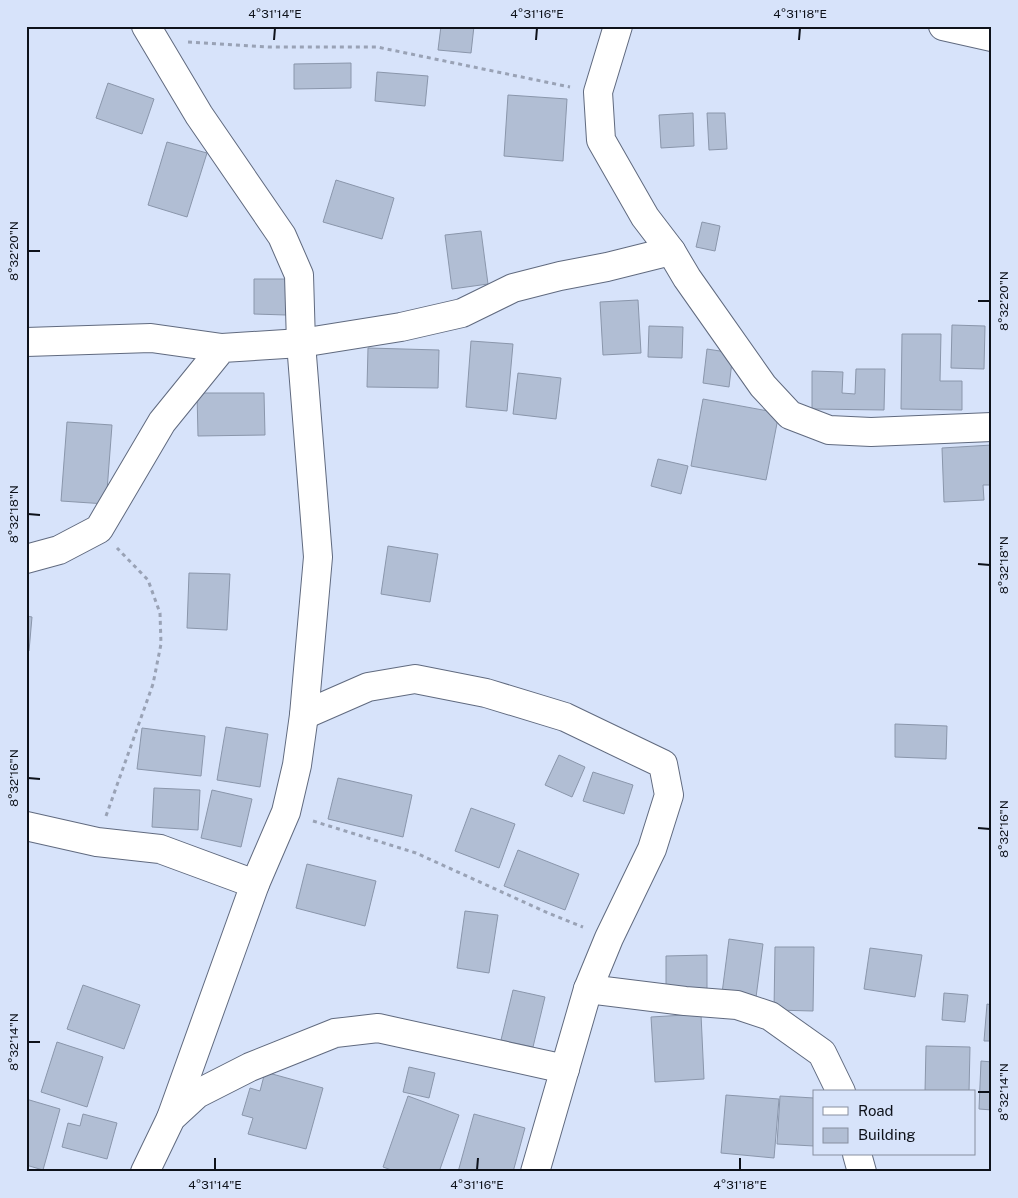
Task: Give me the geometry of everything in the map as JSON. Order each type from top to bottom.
[{"type":"street","points":[[618,26],[608,53],[598,92],[600,140],[645,218],[671,251],[687,278],[763,386],[790,415],[829,430],[871,432],[992,427]]},
{"type":"street","points":[[943,26],[992,37]]},
{"type":"street","points":[[145,1172],[171,1118],[255,884],[286,812],[297,764],[304,715],[318,557],[301,343],[299,275],[282,236],[199,115],[151,33]]},
{"type":"street","points":[[26,342],[151,338],[222,348],[301,343],[401,327],[462,313],[513,288],[671,251]]},
{"type":"street","points":[[26,559],[59,550],[99,529],[162,422],[222,348]]},
{"type":"street","points":[[304,715],[368,687],[415,679],[486,693],[565,717],[663,764],[669,795],[652,849],[609,938],[588,989],[535,1172]]},
{"type":"street","points":[[26,826],[97,842],[160,850],[255,884]]},
{"type":"street","points":[[588,989],[737,1006],[770,1016],[822,1053],[840,1090]]},
{"type":"street","points":[[171,1118],[204,1090],[250,1067],[334,1033],[378,1028],[565,1069]]},
{"type":"street","points":[[858,1156],[862,1172]]},
{"type":"path","points":[[151,33],[268,47],[377,47],[598,92]]},
{"type":"path","points":[[97,842],[153,684],[161,644],[160,613],[148,580],[99,529]]},
{"type":"path","points":[[286,812],[416,853],[548,913],[609,938]]},
{"type":"building","points":[[441,26],[474,26],[471,53],[438,50]]},
{"type":"building","points":[[351,63],[351,88],[294,89],[294,64]]},
{"type":"building","points":[[377,72],[428,76],[425,106],[375,101]]},
{"type":"building","points":[[108,83],[154,99],[142,134],[96,118]]},
{"type":"building","points":[[508,95],[567,99],[563,161],[504,156]]},
{"type":"building","points":[[693,113],[694,146],[661,148],[659,115]]},
{"type":"building","points":[[707,113],[725,113],[727,149],[709,150]]},
{"type":"building","points":[[167,142],[207,153],[187,217],[148,205]]},
{"type":"building","points":[[336,180],[394,198],[382,239],[323,222]]},
{"type":"building","points":[[702,222],[720,226],[715,251],[696,247]]},
{"type":"building","points":[[481,231],[488,284],[452,289],[445,235]]},
{"type":"building","points":[[254,279],[286,279],[286,315],[254,314]]},
{"type":"building","points":[[638,300],[641,353],[603,355],[600,302]]},
{"type":"building","points":[[952,325],[985,326],[984,369],[951,368]]},
{"type":"building","points":[[649,326],[683,327],[682,358],[648,357]]},
{"type":"building","points":[[902,334],[941,334],[940,381],[962,381],[962,410],[901,409]]},
{"type":"building","points":[[471,341],[513,344],[507,411],[466,407]]},
{"type":"building","points":[[368,348],[439,350],[438,388],[367,387]]},
{"type":"building","points":[[707,349],[733,353],[729,387],[703,383]]},
{"type":"building","points":[[856,369],[885,369],[884,410],[812,409],[812,371],[843,372],[842,393],[855,394]]},
{"type":"building","points":[[518,373],[561,378],[556,419],[513,414]]},
{"type":"building","points":[[197,393],[264,393],[265,435],[198,436]]},
{"type":"building","points":[[703,399],[779,413],[766,480],[691,466]]},
{"type":"building","points":[[67,422],[112,425],[106,504],[61,501]]},
{"type":"building","points":[[992,445],[992,485],[983,485],[984,500],[944,502],[942,448]]},
{"type":"building","points":[[658,459],[688,466],[681,494],[651,486]]},
{"type":"building","points":[[388,546],[438,554],[430,602],[381,594]]},
{"type":"building","points":[[189,573],[230,574],[227,630],[187,628]]},
{"type":"building","points":[[26,616],[32,617],[29,651],[26,651]]},
{"type":"building","points":[[895,724],[947,726],[946,759],[895,757]]},
{"type":"building","points":[[226,727],[268,734],[260,787],[217,780]]},
{"type":"building","points":[[142,728],[205,736],[201,776],[137,769]]},
{"type":"building","points":[[559,755],[585,767],[572,797],[545,785]]},
{"type":"building","points":[[593,772],[633,785],[624,814],[583,801]]},
{"type":"building","points":[[338,778],[412,795],[403,837],[328,819]]},
{"type":"building","points":[[154,788],[200,790],[198,830],[152,827]]},
{"type":"building","points":[[212,790],[252,799],[241,847],[201,838]]},
{"type":"building","points":[[471,808],[515,824],[499,868],[455,851]]},
{"type":"building","points":[[518,850],[579,874],[565,910],[504,886]]},
{"type":"building","points":[[307,864],[376,881],[365,926],[296,908]]},
{"type":"building","points":[[465,911],[498,915],[489,973],[457,968]]},
{"type":"building","points":[[729,939],[763,944],[755,1005],[721,1001]]},
{"type":"building","points":[[775,947],[814,947],[813,1011],[774,1010]]},
{"type":"building","points":[[870,948],[922,955],[915,997],[864,989]]},
{"type":"building","points":[[707,955],[707,998],[666,998],[666,956]]},
{"type":"building","points":[[83,985],[140,1005],[124,1049],[67,1029]]},
{"type":"building","points":[[513,990],[545,997],[533,1047],[501,1040]]},
{"type":"building","points":[[944,993],[968,995],[965,1022],[942,1020]]},
{"type":"building","points":[[987,1004],[992,1005],[992,1041],[984,1041]]},
{"type":"building","points":[[701,1014],[704,1079],[655,1082],[651,1017]]},
{"type":"building","points":[[57,1042],[103,1057],[87,1107],[41,1092]]},
{"type":"building","points":[[926,1046],[970,1047],[969,1090],[925,1090]]},
{"type":"building","points":[[981,1061],[992,1062],[992,1110],[979,1109]]},
{"type":"building","points":[[409,1067],[435,1073],[429,1098],[403,1092]]},
{"type":"building","points":[[265,1072],[323,1088],[306,1149],[248,1134],[253,1118],[242,1115],[250,1088],[260,1091]]},
{"type":"building","points":[[726,1095],[779,1099],[774,1158],[721,1153]]},
{"type":"building","points":[[408,1096],[459,1115],[439,1172],[397,1172],[383,1167]]},
{"type":"building","points":[[780,1096],[813,1098],[813,1146],[777,1144]]},
{"type":"building","points":[[26,1099],[60,1109],[43,1170],[26,1165]]},
{"type":"building","points":[[83,1114],[117,1123],[107,1159],[62,1147],[68,1123],[80,1126]]},
{"type":"building","points":[[474,1114],[525,1128],[513,1172],[458,1172]]}]
